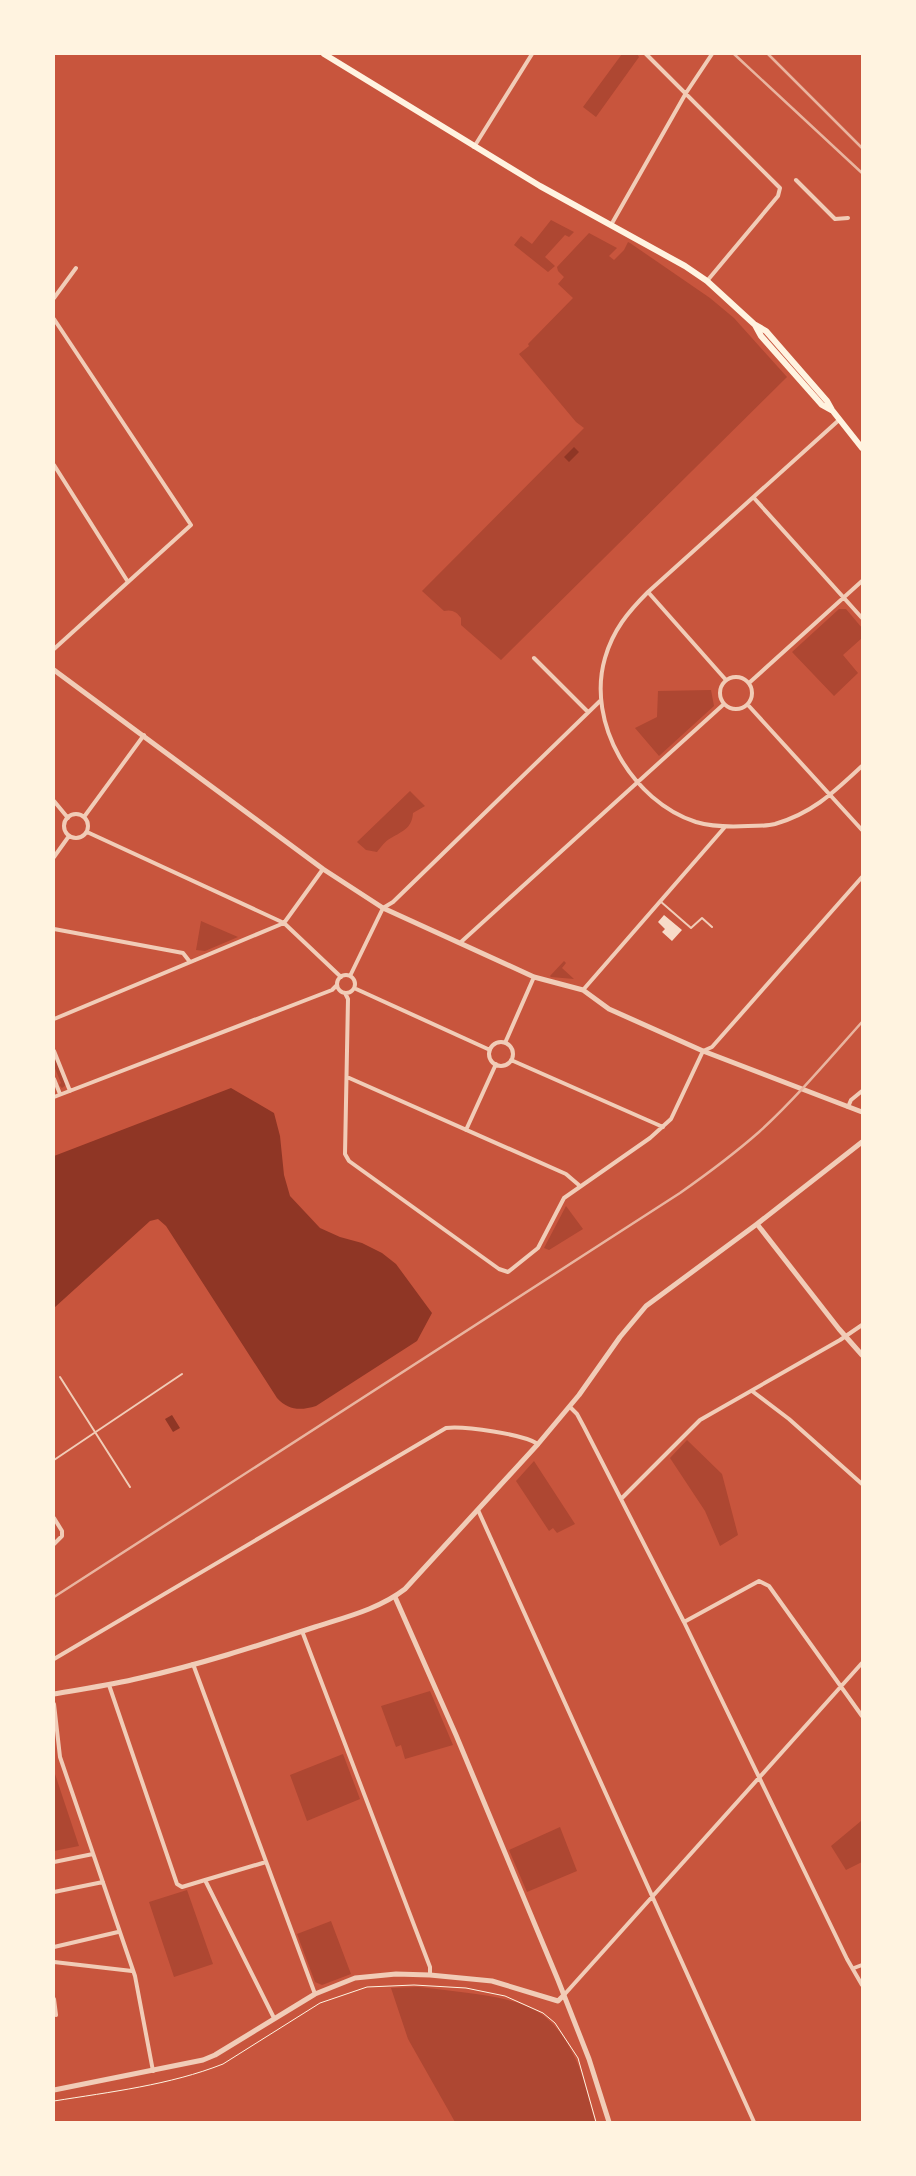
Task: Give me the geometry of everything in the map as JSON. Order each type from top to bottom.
[{"type":"main road","points":[[324,54],[474,147],[540,186],[685,266],[707,281],[754,324],[761,336],[822,405],[832,410],[862,448]]},
{"type":"street","points":[[474,147],[532,54]]},
{"type":"street","points":[[646,54],[780,188],[781,192],[707,281]]},
{"type":"street","points":[[611,224],[686,93],[712,54]]},
{"type":"street","points":[[796,180],[835,219],[848,218]]},
{"type":"street","points":[[54,298],[76,268]]},
{"type":"street","points":[[54,319],[192,525],[54,649]]},
{"type":"street","points":[[840,420],[648,592],[625,616],[615,633],[605,658],[600,701],[617,753],[637,783],[655,800],[695,822],[724,828],[773,824],[817,806],[831,796],[862,766]]},
{"type":"street","points":[[54,465],[128,582]]},
{"type":"street","points":[[754,498],[862,618]]},
{"type":"street","points":[[748,683],[862,580]]},
{"type":"street","points":[[648,592],[726,680]]},
{"type":"street","points":[[534,658],[588,712]]},
{"type":"street","points":[[54,670],[323,868],[383,908],[534,977],[583,990],[609,1009],[703,1052],[862,1112]]},
{"type":"street","points":[[736,677],[748,683],[752,691],[748,705],[734,710],[724,704],[720,695],[720,689],[726,680],[736,677]]},
{"type":"street","points":[[350,976],[383,908],[393,902],[600,701]]},
{"type":"street","points":[[461,942],[724,704]]},
{"type":"street","points":[[748,705],[862,830]]},
{"type":"street","points":[[84,817],[144,735]]},
{"type":"street","points":[[54,801],[68,818]]},
{"type":"street","points":[[69,836],[65,829],[68,818],[74,815],[84,817]]},
{"type":"street","points":[[69,836],[81,838],[87,832],[88,826],[84,817]]},
{"type":"street","points":[[583,990],[724,828]]},
{"type":"street","points":[[87,832],[284,923],[341,977],[350,976]]},
{"type":"street","points":[[54,857],[69,836]]},
{"type":"street","points":[[54,1019],[284,923],[323,868]]},
{"type":"street","points":[[337,986],[339,990],[345,993],[348,1000],[345,1154],[349,1161],[499,1269],[508,1272],[538,1248],[564,1198],[650,1138],[671,1119],[703,1052],[712,1047],[862,877]]},
{"type":"street","points":[[54,930],[183,953],[190,962]]},
{"type":"street","points":[[345,993],[354,988],[355,983],[350,976]]},
{"type":"street","points":[[54,1097],[332,990],[337,986],[341,977]]},
{"type":"street","points":[[506,1043],[534,977]]},
{"type":"street","points":[[354,988],[490,1050]]},
{"type":"street","points":[[506,1043],[511,1048],[511,1060],[506,1064],[496,1064],[490,1058],[490,1050],[494,1044],[506,1043]]},
{"type":"street","points":[[54,1051],[70,1091]]},
{"type":"street","points":[[511,1060],[663,1127]]},
{"type":"street","points":[[466,1130],[496,1064]]},
{"type":"street","points":[[347,1077],[566,1174],[580,1186]]},
{"type":"street","points":[[54,1079],[60,1094]]},
{"type":"street","points":[[848,1107],[852,1100],[862,1091]]},
{"type":"street","points":[[54,1694],[109,1685],[193,1664],[367,1610],[395,1597],[405,1589],[478,1510],[570,1407],[620,1337],[646,1306],[757,1224],[862,1142]]},
{"type":"street","points":[[757,1224],[862,1354]]},
{"type":"street","points":[[621,1499],[700,1420],[862,1325]]},
{"type":"street","points":[[752,1391],[788,1418],[862,1484]]},
{"type":"street","points":[[570,1407],[577,1414],[584,1427],[684,1622],[847,1960],[854,1968],[862,1985]]},
{"type":"street","points":[[54,1659],[446,1428],[458,1427],[518,1437],[538,1444]]},
{"type":"street","points":[[478,1510],[754,2122]]},
{"type":"street","points":[[54,1518],[62,1531],[62,1536],[54,1544]]},
{"type":"street","points":[[684,1622],[758,1581],[764,1582],[769,1586],[862,1716]]},
{"type":"street","points":[[395,1597],[456,1735],[564,1995],[589,2059],[609,2122]]},
{"type":"street","points":[[302,1631],[430,1967],[430,1975]]},
{"type":"street","points":[[54,2090],[203,2060],[215,2055],[315,1994],[355,1978],[396,1974],[492,1980],[558,2000],[862,1663]]},
{"type":"street","points":[[193,1664],[315,1994]]},
{"type":"street","points":[[109,1685],[178,1884],[182,1887],[266,1862]]},
{"type":"street","points":[[54,1704],[60,1758],[138,1989],[153,2071]]},
{"type":"street","points":[[54,1759],[60,1758]]},
{"type":"street","points":[[54,1862],[93,1854]]},
{"type":"street","points":[[205,1880],[274,2018]]},
{"type":"street","points":[[54,1892],[103,1882]]},
{"type":"street","points":[[54,1947],[118,1932]]},
{"type":"street","points":[[54,1962],[132,1971]]},
{"type":"street","points":[[854,1968],[862,1965]]},
{"type":"street","points":[[54,1999],[56,2014]]},
{"type":"lane","points":[[660,901],[691,928],[702,918],[712,927]]},
{"type":"lane","points":[[54,1460],[182,1374]]},
{"type":"lane","points":[[60,1377],[130,1487]]},
{"type":"path","points":[[54,2101],[156,2084],[212,2068],[223,2064],[320,2003],[368,1987],[414,1985],[466,1988],[506,1996],[543,2013],[555,2023],[578,2058],[596,2122]]},
{"type":"shaded area","points":[[622,54],[637,54],[639,57],[596,117],[583,107]]},
{"type":"shaded area","points":[[551,220],[574,232],[569,237],[565,235],[545,257],[555,266],[548,272],[514,245],[521,236],[532,244]]},
{"type":"shaded area","points":[[589,233],[617,248],[609,256],[614,260],[624,250],[628,242],[710,298],[734,318],[787,377],[501,660],[461,625],[461,618],[458,614],[452,611],[444,611],[422,591],[584,428],[576,422],[519,354],[529,346],[528,344],[573,298],[558,284],[564,277],[557,267]]},
{"type":"shaded area","points":[[574,447],[579,452],[569,462],[564,457]]},
{"type":"shaded area","points":[[839,609],[846,609],[862,628],[862,638],[843,655],[858,673],[834,696],[792,652]]},
{"type":"shaded area","points":[[711,690],[714,706],[659,756],[635,728],[657,717],[658,691]]},
{"type":"shaded area","points":[[410,791],[425,806],[413,813],[409,826],[383,844],[377,852],[366,850],[357,842]]},
{"type":"shaded area","points":[[201,921],[238,937],[205,951],[196,950]]},
{"type":"shaded area","points":[[564,961],[566,963],[562,968],[574,979],[551,977],[550,976]]},
{"type":"shaded area","points":[[54,1057],[66,1085],[62,1088],[59,1085],[61,1083],[54,1066]]},
{"type":"shaded area","points":[[231,1088],[274,1113],[280,1136],[284,1175],[290,1196],[320,1228],[340,1237],[362,1243],[382,1253],[396,1264],[432,1313],[417,1341],[310,1408],[290,1407],[277,1398],[166,1226],[158,1219],[150,1221],[54,1308],[54,1156]]},
{"type":"shaded area","points":[[566,1206],[583,1229],[549,1250],[544,1248]]},
{"type":"shaded area","points":[[172,1415],[180,1428],[173,1432],[165,1419]]},
{"type":"shaded area","points":[[687,1440],[722,1474],[738,1535],[720,1546],[705,1511],[670,1458]]},
{"type":"shaded area","points":[[534,1461],[575,1524],[557,1533],[553,1528],[549,1531],[516,1481]]},
{"type":"shaded area","points":[[430,1691],[453,1745],[405,1759],[401,1745],[396,1747],[381,1706]]},
{"type":"shaded area","points":[[343,1754],[360,1799],[307,1821],[290,1775]]},
{"type":"shaded area","points":[[54,1771],[79,1846],[54,1851]]},
{"type":"shaded area","points":[[861,1821],[862,1862],[846,1870],[831,1846]]},
{"type":"shaded area","points":[[560,1827],[577,1871],[527,1892],[509,1850]]},
{"type":"shaded area","points":[[187,1890],[213,1964],[174,1977],[149,1902]]},
{"type":"shaded area","points":[[331,1921],[351,1974],[322,1985],[315,1982],[297,1934]]},
{"type":"shaded area","points":[[418,1987],[500,1998],[528,2007],[550,2021],[568,2044],[576,2060],[595,2122],[455,2122],[408,2039],[391,1988]]},
{"type":"building","points":[[664,915],[682,930],[672,941],[662,932],[665,929],[658,922]]},
{"type":"railway","points":[[734,54],[862,173]]},
{"type":"railway","points":[[768,54],[862,148]]},
{"type":"railway","points":[[54,1597],[690,1186],[740,1148],[773,1119],[862,1022]]}]
